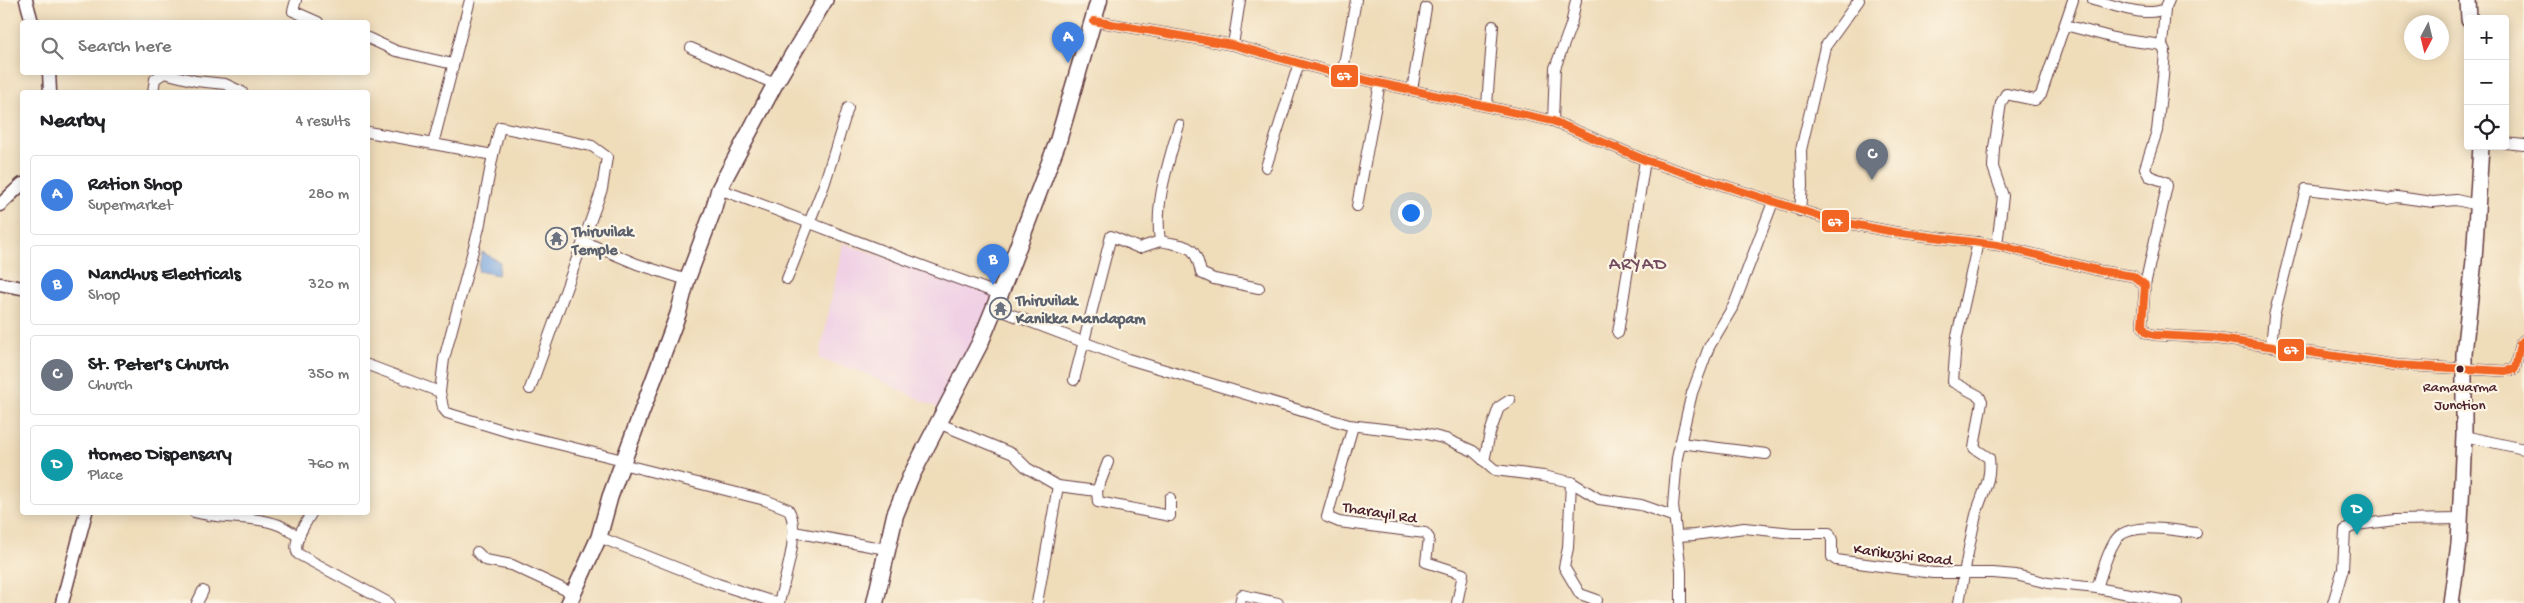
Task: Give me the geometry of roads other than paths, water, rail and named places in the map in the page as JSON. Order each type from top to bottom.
[{"type":"main road","points":[[571,598],[599,538],[623,462],[678,314],[687,280],[719,189],[775,84],[825,0]]},
{"type":"main road","points":[[875,603],[886,549],[896,515],[910,478],[980,343],[997,301],[1058,141],[1099,0]]},
{"type":"main road","points":[[2468,0],[2469,15]]},
{"type":"main road","points":[[2452,603],[2460,519],[2464,436],[2464,367],[2481,150]]},
{"type":"street","points":[[26,0],[31,20]]},
{"type":"street","points":[[296,0],[293,11],[313,20]]},
{"type":"street","points":[[433,144],[470,0]]},
{"type":"street","points":[[1233,45],[1240,0]]},
{"type":"street","points":[[1342,75],[1356,0]]},
{"type":"street","points":[[1553,121],[1555,68],[1571,25],[1576,0]]},
{"type":"street","points":[[1800,211],[1802,186],[1801,150],[1825,47],[1859,0]]},
{"type":"street","points":[[1997,245],[2003,196],[1993,167],[2001,103],[2006,94],[2035,100],[2041,96],[2073,0]]},
{"type":"street","points":[[2093,0],[2138,11],[2157,12],[2167,5]]},
{"type":"street","points":[[2167,5],[2162,45],[2165,51],[2157,131],[2145,168],[2149,176],[2166,182],[2168,186],[2145,285],[2142,325],[2147,333],[2213,338],[2396,365],[2464,367],[2512,371],[2516,366],[2520,344],[2524,340]]},
{"type":"street","points":[[1412,90],[1426,8]]},
{"type":"street","points":[[1094,21],[1233,45],[1342,75],[1553,121],[1645,160],[1831,220],[1894,232],[1997,245],[2101,271],[2133,276],[2145,285]]},
{"type":"street","points":[[2065,25],[2118,38],[2162,45]]},
{"type":"street","points":[[1486,105],[1493,26]]},
{"type":"street","points":[[370,39],[396,51],[453,64]]},
{"type":"street","points":[[691,48],[775,84]]},
{"type":"street","points":[[1266,167],[1298,64]]},
{"type":"street","points":[[49,75],[52,90]]},
{"type":"street","points":[[153,90],[155,79],[161,75]]},
{"type":"street","points":[[173,75],[208,83],[225,84],[238,90]]},
{"type":"street","points":[[1357,206],[1380,83]]},
{"type":"street","points":[[787,280],[824,185],[848,108]]},
{"type":"street","points":[[1160,241],[1157,220],[1167,168],[1179,125]]},
{"type":"street","points":[[530,389],[585,242],[602,190],[607,158],[592,146],[500,127],[479,228],[444,358],[440,392],[443,408],[447,413],[509,432],[778,504],[790,511],[794,532],[778,603],[718,584],[599,538]]},
{"type":"street","points":[[370,132],[493,155]]},
{"type":"street","points":[[2509,143],[2524,145]]},
{"type":"street","points":[[1618,333],[1645,160]]},
{"type":"street","points":[[0,205],[20,186]]},
{"type":"street","points":[[719,189],[809,222],[907,262],[1128,359],[1353,426],[1426,434],[1446,439],[1461,444],[1495,470],[1543,476],[1571,482],[1599,499],[1641,505],[1675,517]]},
{"type":"street","points":[[2271,347],[2274,316],[2306,189],[2388,199],[2397,197],[2433,202],[2456,200],[2478,205]]},
{"type":"street","points":[[1681,603],[1681,571],[1673,506],[1680,443],[1692,393],[1706,355],[1734,305],[1773,202]]},
{"type":"street","points":[[1074,380],[1082,340],[1096,302],[1111,236],[1139,248],[1160,241],[1189,248],[1197,255],[1201,273],[1259,288]]},
{"type":"street","points":[[585,242],[637,264],[687,280]]},
{"type":"street","points":[[1959,603],[1976,515],[1985,494],[1990,464],[1989,458],[1974,448],[1982,401],[1979,396],[1953,382],[1956,341],[1978,242]]},
{"type":"street","points":[[0,284],[20,288]]},
{"type":"street","points":[[370,367],[440,392]]},
{"type":"street","points":[[1484,461],[1490,433],[1499,407],[1510,400]]},
{"type":"street","points":[[938,423],[1013,454],[1026,468],[1058,486],[1097,491]]},
{"type":"street","name":"Tharayil Rd","points":[[1353,426],[1345,460],[1327,517],[1339,522],[1425,534],[1429,538],[1426,562],[1464,574],[1457,603]]},
{"type":"street","points":[[2464,436],[2524,449]]},
{"type":"street","points":[[1680,443],[1766,454]]},
{"type":"street","points":[[1108,462],[1097,491],[1098,502],[1170,516],[1170,498]]},
{"type":"street","points":[[1571,482],[1568,548],[1564,567],[1580,594],[1597,600],[1596,603]]},
{"type":"street","points":[[1036,603],[1058,486]]},
{"type":"street","points":[[62,603],[85,515]]},
{"type":"street","points":[[204,515],[215,518],[234,517],[278,525],[299,537]]},
{"type":"street","points":[[310,515],[299,537],[296,550],[298,554],[389,603]]},
{"type":"street","points":[[2333,603],[2334,594],[2339,586],[2344,558],[2345,530],[2356,525],[2395,520],[2460,519]]},
{"type":"street","name":"Karikuzhi Road","points":[[1677,536],[1744,528],[1793,533],[1830,533],[1832,557],[1836,560],[1933,573],[1993,573],[2048,583],[2097,588],[2177,603]]},
{"type":"street","points":[[2097,588],[2115,539],[2125,531],[2160,529],[2196,533]]},
{"type":"street","points":[[794,532],[886,549]]},
{"type":"street","points":[[477,552],[485,560],[512,565],[571,598]]},
{"type":"street","points":[[199,602],[203,591]]},
{"type":"street","points":[[1240,603],[1242,595],[1278,603]]},
{"type":"water","points":[[482,252],[500,262],[498,275],[478,271]]},
{"type":"place","name":"Ration Shop","points":[[1068,63]]},
{"type":"place","name":"St. Peter's Church","points":[[1872,180]]},
{"type":"place","name":"Thiruvilak Temple","points":[[556,239]]},
{"type":"place","name":"Nandhus Electricals","points":[[993,285]]},
{"type":"place","name":"Thiruvilak Kanikka Mandapam","points":[[1000,308]]},
{"type":"place","name":"Ramavarma Junction","points":[[2460,369]]},
{"type":"place","name":"Homeo Dispensary","points":[[2357,535]]},
{"type":"district","name":"ARYAD","points":[[1638,262]]}]
